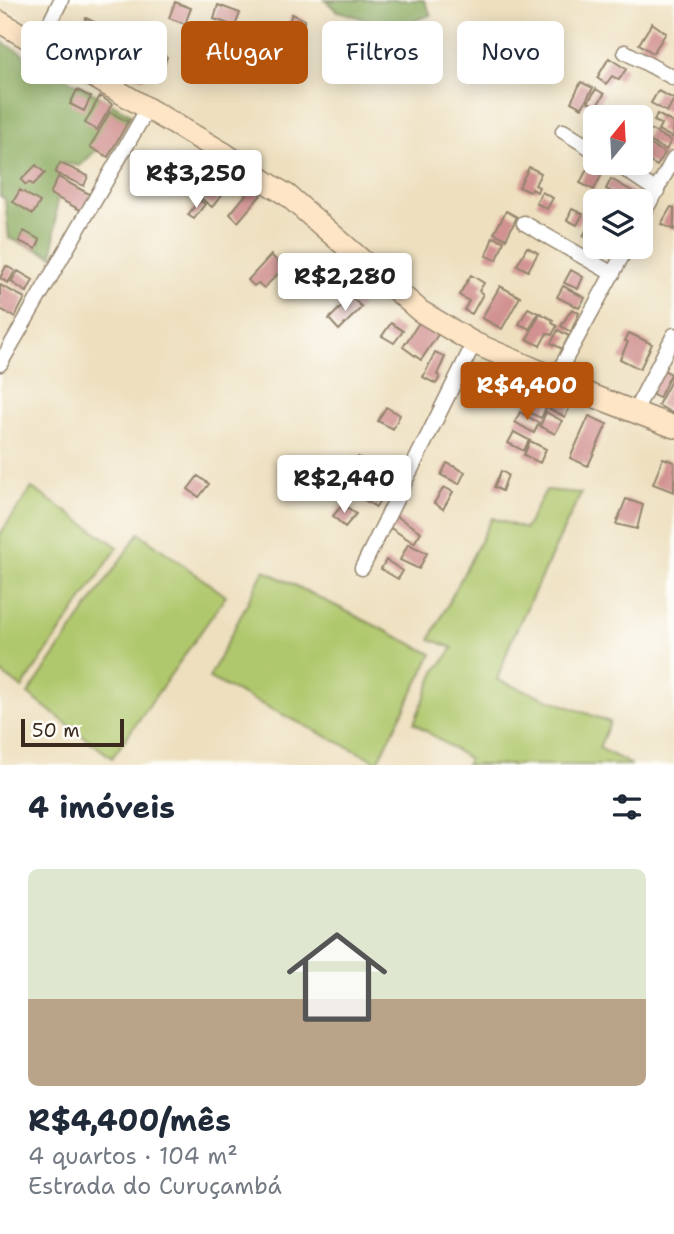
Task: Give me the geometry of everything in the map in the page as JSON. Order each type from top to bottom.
[{"type":"street","points":[[51,21],[61,0]]},
{"type":"street","points":[[0,22],[21,35]]},
{"type":"street","points":[[625,52],[674,78]]},
{"type":"street","points":[[106,84],[222,152],[287,195],[420,311],[474,343],[593,396],[674,427]]},
{"type":"street","points":[[0,364],[148,108]]},
{"type":"street","points":[[563,131],[583,144]]},
{"type":"street","points":[[653,198],[674,158]]},
{"type":"street","points":[[633,175],[657,191]]},
{"type":"street","points":[[524,223],[613,274]]},
{"type":"street","points":[[555,378],[620,259]]},
{"type":"street","points":[[635,411],[674,335]]},
{"type":"street","points":[[362,568],[474,343]]},
{"type":"green space","points":[[325,0],[424,0],[431,15],[413,21],[370,21],[336,10]]},
{"type":"green space","points":[[0,41],[21,53],[21,84],[77,84],[132,115],[80,166],[60,163],[53,256],[9,238],[5,199],[0,196]]},
{"type":"green space","points":[[32,488],[118,547],[22,688],[0,672],[0,534]]},
{"type":"green space","points":[[546,490],[581,493],[511,641],[497,680],[610,722],[599,748],[632,765],[466,765],[469,759],[414,723],[435,672],[453,648],[430,639],[492,518],[525,529]]},
{"type":"green space","points":[[139,533],[226,596],[112,758],[28,694]]},
{"type":"green space","points":[[264,570],[432,654],[378,762],[209,678]]},
{"type":"building","points":[[175,2],[191,8],[186,21],[181,22],[169,18]]},
{"type":"building","points":[[218,5],[240,13],[237,21],[214,19]]},
{"type":"building","points":[[292,14],[305,20],[305,21],[289,21]]},
{"type":"building","points":[[652,23],[666,33],[653,53],[639,44]]},
{"type":"building","points":[[609,58],[626,69],[619,80],[612,76],[606,84],[597,78]]},
{"type":"building","points":[[581,82],[593,88],[582,108],[571,102]]},
{"type":"building","points":[[596,89],[604,94],[598,105],[588,102]]},
{"type":"building","points":[[77,90],[91,97],[84,111],[70,104]]},
{"type":"building","points":[[658,91],[674,99],[667,112],[651,103]]},
{"type":"building","points":[[100,96],[112,104],[97,130],[85,123]]},
{"type":"building","points":[[110,112],[128,122],[108,157],[90,147]]},
{"type":"building","points":[[657,114],[674,123],[673,138],[658,130],[661,124],[654,121]]},
{"type":"building","points":[[653,131],[671,141],[666,150],[653,143]]},
{"type":"building","points":[[653,146],[665,153],[657,166],[653,164]]},
{"type":"building","points":[[60,163],[88,176],[84,186],[55,173]]},
{"type":"building","points":[[36,165],[45,173],[33,185],[29,182],[26,185],[21,180]]},
{"type":"building","points":[[529,167],[541,173],[535,185],[539,187],[537,192],[519,187]]},
{"type":"building","points":[[584,175],[602,175],[594,189],[580,183]]},
{"type":"building","points":[[58,177],[91,195],[82,211],[50,194]]},
{"type":"building","points":[[611,179],[628,189],[606,189]]},
{"type":"building","points":[[211,186],[222,195],[212,207],[201,198]]},
{"type":"building","points":[[252,187],[261,195],[238,222],[230,214]]},
{"type":"building","points":[[20,190],[40,202],[33,214],[13,202]]},
{"type":"building","points":[[542,192],[553,198],[547,209],[536,203]]},
{"type":"building","points":[[199,200],[205,204],[194,219],[188,215]]},
{"type":"building","points":[[671,207],[674,208],[674,230],[661,224]]},
{"type":"building","points":[[572,209],[583,214],[577,225],[567,220]]},
{"type":"building","points":[[506,211],[517,217],[506,239],[494,233]]},
{"type":"building","points":[[24,231],[40,240],[36,249],[19,241]]},
{"type":"building","points":[[493,237],[504,241],[497,260],[486,256]]},
{"type":"building","points":[[527,247],[538,253],[528,271],[517,265]]},
{"type":"building","points":[[271,255],[284,268],[264,288],[258,283],[254,286],[248,280]]},
{"type":"building","points":[[6,266],[15,271],[8,283],[0,278]]},
{"type":"building","points":[[571,270],[583,277],[578,289],[564,283]]},
{"type":"building","points":[[18,271],[33,280],[27,292],[11,282]]},
{"type":"building","points":[[471,275],[484,283],[479,291],[483,294],[472,314],[464,310],[469,301],[459,295]]},
{"type":"building","points":[[0,285],[25,298],[15,317],[0,309]]},
{"type":"building","points":[[500,286],[520,297],[502,329],[482,318]]},
{"type":"building","points":[[563,286],[585,298],[579,308],[557,297]]},
{"type":"building","points":[[351,297],[362,307],[339,330],[329,319]]},
{"type":"building","points":[[528,308],[538,313],[530,329],[519,324]]},
{"type":"building","points":[[572,309],[579,313],[571,332],[561,326]]},
{"type":"building","points":[[540,313],[553,320],[552,323],[557,326],[552,335],[547,333],[540,346],[527,339]]},
{"type":"building","points":[[420,321],[439,333],[421,360],[403,347]]},
{"type":"building","points":[[391,323],[403,331],[394,343],[382,336]]},
{"type":"building","points":[[558,330],[569,336],[562,349],[551,343]]},
{"type":"building","points":[[629,333],[652,344],[640,369],[620,359]]},
{"type":"building","points":[[435,352],[445,357],[436,384],[423,377]]},
{"type":"building","points":[[487,366],[501,373],[487,399],[473,391]]},
{"type":"building","points":[[662,369],[671,374],[659,398],[653,395],[650,388]]},
{"type":"building","points":[[674,375],[674,414],[658,405]]},
{"type":"building","points":[[514,376],[522,381],[511,402],[502,398]]},
{"type":"building","points":[[534,390],[551,399],[541,418],[524,410]]},
{"type":"building","points":[[555,397],[571,404],[565,417],[549,409]]},
{"type":"building","points":[[386,407],[400,415],[393,429],[378,421]]},
{"type":"building","points":[[520,412],[539,423],[534,433],[515,422]]},
{"type":"building","points":[[546,412],[562,421],[555,434],[540,426]]},
{"type":"building","points":[[589,416],[607,424],[588,466],[570,458]]},
{"type":"building","points":[[514,432],[529,440],[524,451],[508,443]]},
{"type":"building","points":[[530,441],[546,449],[540,463],[524,455]]},
{"type":"building","points":[[358,457],[379,468],[373,480],[352,469]]},
{"type":"building","points":[[663,458],[674,462],[674,492],[653,484]]},
{"type":"building","points":[[447,463],[465,472],[459,484],[441,475]]},
{"type":"building","points":[[393,465],[402,470],[392,490],[375,481],[380,471],[389,475]]},
{"type":"building","points":[[501,471],[508,475],[502,491],[494,487]]},
{"type":"building","points":[[198,476],[209,484],[199,497],[188,489]]},
{"type":"building","points":[[444,487],[453,492],[443,509],[434,503]]},
{"type":"building","points":[[367,488],[382,496],[376,507],[361,498]]},
{"type":"building","points":[[626,499],[643,505],[637,529],[616,524]]},
{"type":"building","points":[[343,504],[356,514],[345,527],[333,516]]},
{"type":"building","points":[[396,516],[421,532],[414,543],[389,527]]},
{"type":"building","points":[[408,544],[427,553],[419,569],[400,560]]},
{"type":"building","points":[[386,560],[403,571],[398,579],[381,569]]}]
